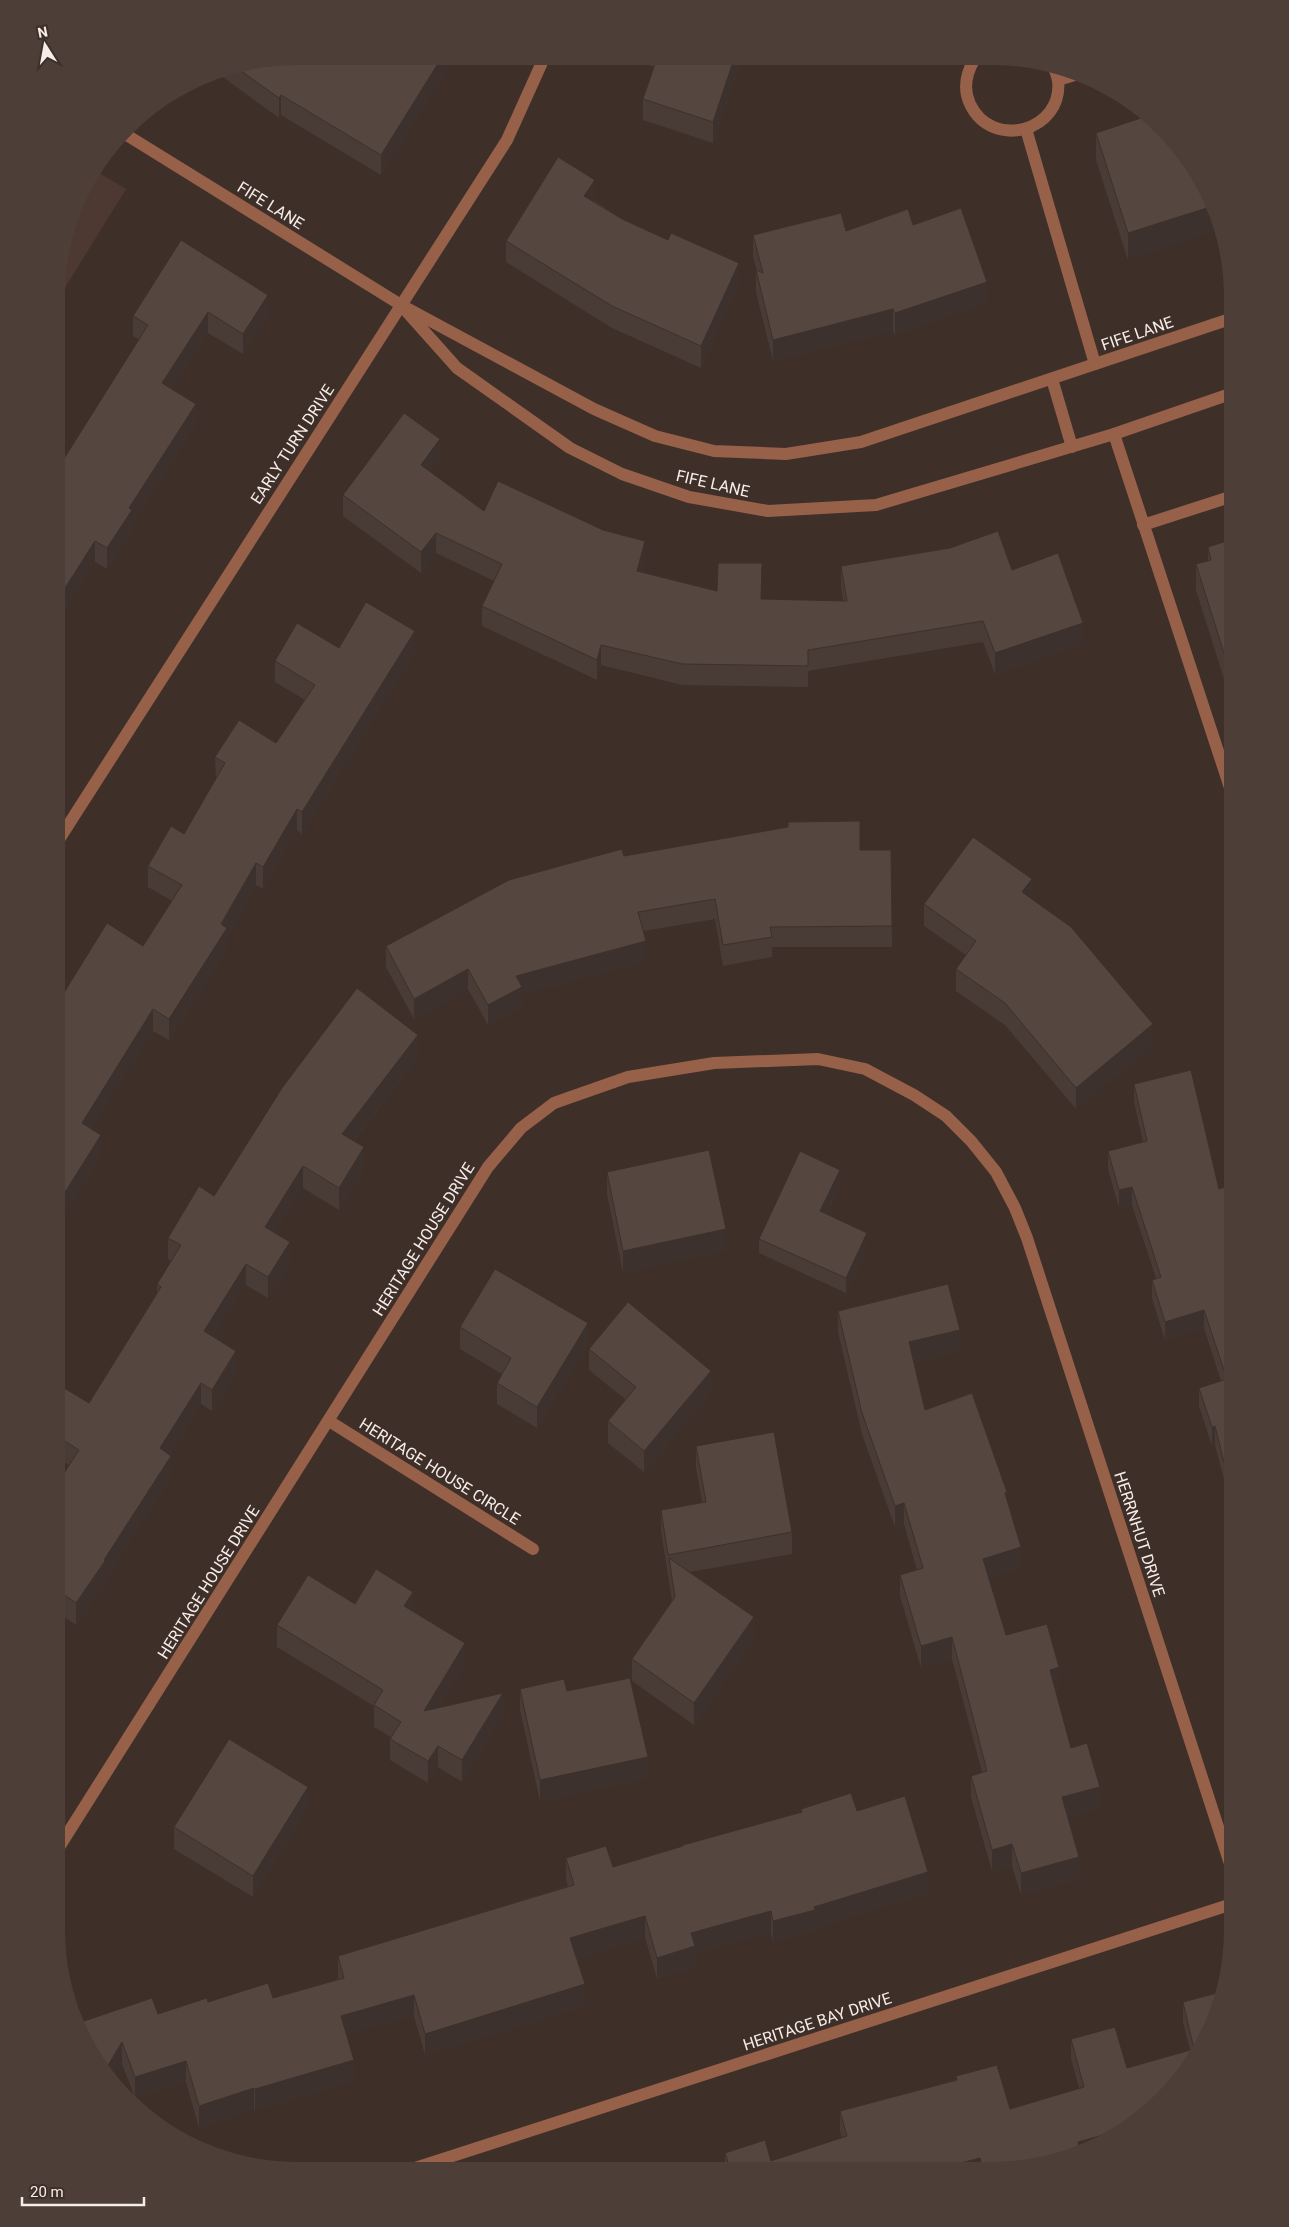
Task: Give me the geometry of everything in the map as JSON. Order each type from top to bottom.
[{"type":"street","name":"EARLY TURN DRIVE","points":[[65,830],[507,140],[541,65]]},
{"type":"street","points":[[971,65],[965,84],[974,112],[984,122],[996,129],[1012,132],[1026,130],[1040,122],[1050,110],[1057,96],[1058,80],[1056,74]]},
{"type":"street","points":[[1058,80],[1067,77]]},
{"type":"street","points":[[1026,130],[1095,364]]},
{"type":"street","name":"FIFE LANE","points":[[130,137],[401,305],[594,409],[656,436],[714,451],[786,454],[861,442],[1224,321]]},
{"type":"street","name":"FIFE LANE","points":[[401,305],[457,368],[570,448],[622,474],[689,498],[768,511],[876,504],[1114,434],[1224,396]]},
{"type":"street","points":[[1052,379],[1072,447]]},
{"type":"street","points":[[1114,434],[1224,770]]},
{"type":"street","points":[[1143,525],[1224,499]]},
{"type":"street","name":"HERITAGE HOUSE DRIVE","points":[[65,1838],[488,1167],[521,1128],[554,1103],[628,1077],[714,1063],[818,1059],[865,1069],[914,1095],[946,1116],[971,1141],[996,1172],[1015,1208]]},
{"type":"street","name":"HERRNHUT DRIVE","points":[[1015,1208],[1027,1238],[1224,1845]]},
{"type":"street","name":"HERITAGE HOUSE CIRCLE","points":[[329,1421],[533,1549]]},
{"type":"street","name":"HERITAGE BAY DRIVE","points":[[434,2162],[1224,1907]]},
{"type":"shaded area","points":[[100,174],[126,189],[65,288],[69,252],[77,222]]},
{"type":"building","points":[[282,65],[437,65],[381,155],[281,95],[279,98],[242,72]]},
{"type":"building","points":[[655,65],[732,65],[713,122],[643,99]]},
{"type":"building","points":[[1140,118],[1156,133],[1185,168],[1206,208],[1128,233],[1096,133]]},
{"type":"building","points":[[558,157],[595,180],[584,196],[622,219],[668,240],[671,233],[739,263],[701,346],[612,306],[506,241]]},
{"type":"building","points":[[961,208],[987,282],[895,313],[893,309],[773,340],[756,270],[763,273],[753,235],[841,213],[846,231],[908,209],[913,225]]},
{"type":"building","points":[[181,240],[268,295],[243,334],[208,312],[162,383],[196,404],[129,508],[132,510],[107,548],[95,541],[65,588],[65,457],[148,325],[133,316]]},
{"type":"building","points":[[404,413],[440,439],[421,465],[484,511],[498,481],[603,530],[645,541],[637,571],[717,591],[718,563],[762,563],[761,599],[847,601],[841,566],[950,548],[998,531],[1012,570],[1058,553],[1083,623],[995,653],[983,621],[808,650],[808,666],[682,664],[601,645],[597,660],[482,606],[502,564],[436,533],[421,552],[343,495]]},
{"type":"building","points":[[1224,542],[1224,653],[1196,564],[1211,560],[1208,547]]},
{"type":"building","points":[[366,602],[415,631],[302,812],[297,809],[263,867],[256,863],[221,924],[227,928],[169,1019],[153,1009],[82,1123],[101,1135],[65,1192],[65,991],[107,923],[143,946],[182,885],[148,866],[171,826],[184,834],[225,763],[215,757],[239,720],[276,743],[315,685],[275,661],[297,623],[339,648]]},
{"type":"building","points":[[860,821],[860,850],[891,850],[892,926],[770,927],[772,937],[723,945],[715,899],[638,912],[646,941],[516,976],[522,987],[488,1005],[468,969],[414,999],[386,946],[509,880],[622,849],[624,856],[788,827],[788,822]]},
{"type":"building","points":[[973,837],[1032,879],[1022,892],[1071,927],[1153,1024],[1076,1088],[1005,1003],[956,969],[976,941],[924,904]]},
{"type":"building","points":[[357,988],[418,1035],[342,1134],[364,1147],[339,1188],[303,1166],[265,1227],[290,1242],[268,1277],[246,1264],[204,1331],[236,1351],[212,1390],[201,1383],[160,1448],[171,1456],[105,1561],[76,1603],[65,1595],[65,1472],[79,1450],[65,1441],[65,1389],[89,1403],[161,1287],[157,1284],[181,1245],[168,1238],[199,1186],[214,1196],[282,1088]]},
{"type":"building","points":[[1191,1070],[1219,1189],[1224,1187],[1224,1370],[1204,1310],[1165,1322],[1152,1280],[1161,1277],[1132,1187],[1119,1190],[1108,1151],[1147,1141],[1134,1084]]},
{"type":"building","points":[[709,1150],[726,1229],[623,1251],[607,1172]]},
{"type":"building","points":[[800,1151],[840,1170],[820,1211],[867,1233],[846,1278],[759,1239]]},
{"type":"building","points":[[495,1269],[588,1323],[537,1407],[497,1383],[511,1358],[460,1327]]},
{"type":"building","points":[[948,1284],[960,1330],[909,1342],[925,1410],[972,1393],[1007,1492],[1005,1493],[1021,1547],[983,1559],[1006,1635],[1047,1624],[1059,1667],[1050,1670],[1071,1748],[1087,1743],[1100,1787],[1062,1797],[1079,1857],[1021,1873],[1012,1844],[992,1850],[971,1776],[987,1771],[952,1637],[921,1646],[900,1575],[923,1568],[904,1503],[895,1506],[862,1413],[838,1311]]},
{"type":"building","points":[[628,1302],[711,1371],[644,1451],[608,1421],[636,1387],[589,1349]]},
{"type":"building","points":[[1224,1380],[1224,1462],[1215,1426],[1212,1427],[1199,1388]]},
{"type":"building","points":[[774,1432],[792,1532],[668,1555],[661,1510],[706,1502],[696,1446]]},
{"type":"building","points":[[669,1558],[754,1617],[694,1703],[632,1659],[675,1597]]},
{"type":"building","points":[[376,1569],[413,1592],[404,1606],[465,1643],[424,1711],[503,1693],[462,1760],[438,1746],[428,1761],[390,1739],[401,1722],[374,1705],[383,1690],[277,1625],[308,1575],[355,1604]]},
{"type":"building","points":[[630,1678],[648,1757],[540,1780],[520,1689],[564,1679],[567,1691]]},
{"type":"building","points":[[229,1739],[308,1787],[253,1876],[174,1827]]},
{"type":"building","points":[[851,1793],[857,1811],[905,1796],[928,1872],[814,1907],[815,1910],[773,1921],[771,1911],[691,1933],[695,1946],[657,1958],[645,1916],[570,1938],[585,1984],[425,2034],[414,1995],[341,2016],[354,2060],[254,2088],[199,2106],[186,2061],[135,2077],[122,2042],[108,2065],[96,2046],[84,2021],[152,1998],[158,2014],[207,1998],[208,2002],[268,1983],[273,1998],[344,1978],[338,1956],[574,1885],[566,1858],[606,1846],[613,1867],[683,1845],[802,1812],[801,1809]]},
{"type":"building","points":[[1215,1994],[1212,2005],[1193,2046],[1183,2002]]},
{"type":"building","points":[[1115,2027],[1127,2068],[1191,2050],[1176,2071],[1156,2094],[1121,2123],[1098,2136],[1078,2142],[1079,2145],[1067,2150],[1037,2158],[1007,2162],[981,2162],[980,2158],[965,2162],[728,2162],[725,2153],[765,2140],[771,2161],[847,2136],[840,2111],[957,2080],[956,2076],[997,2065],[1010,2109],[1084,2087],[1071,2039]]}]
